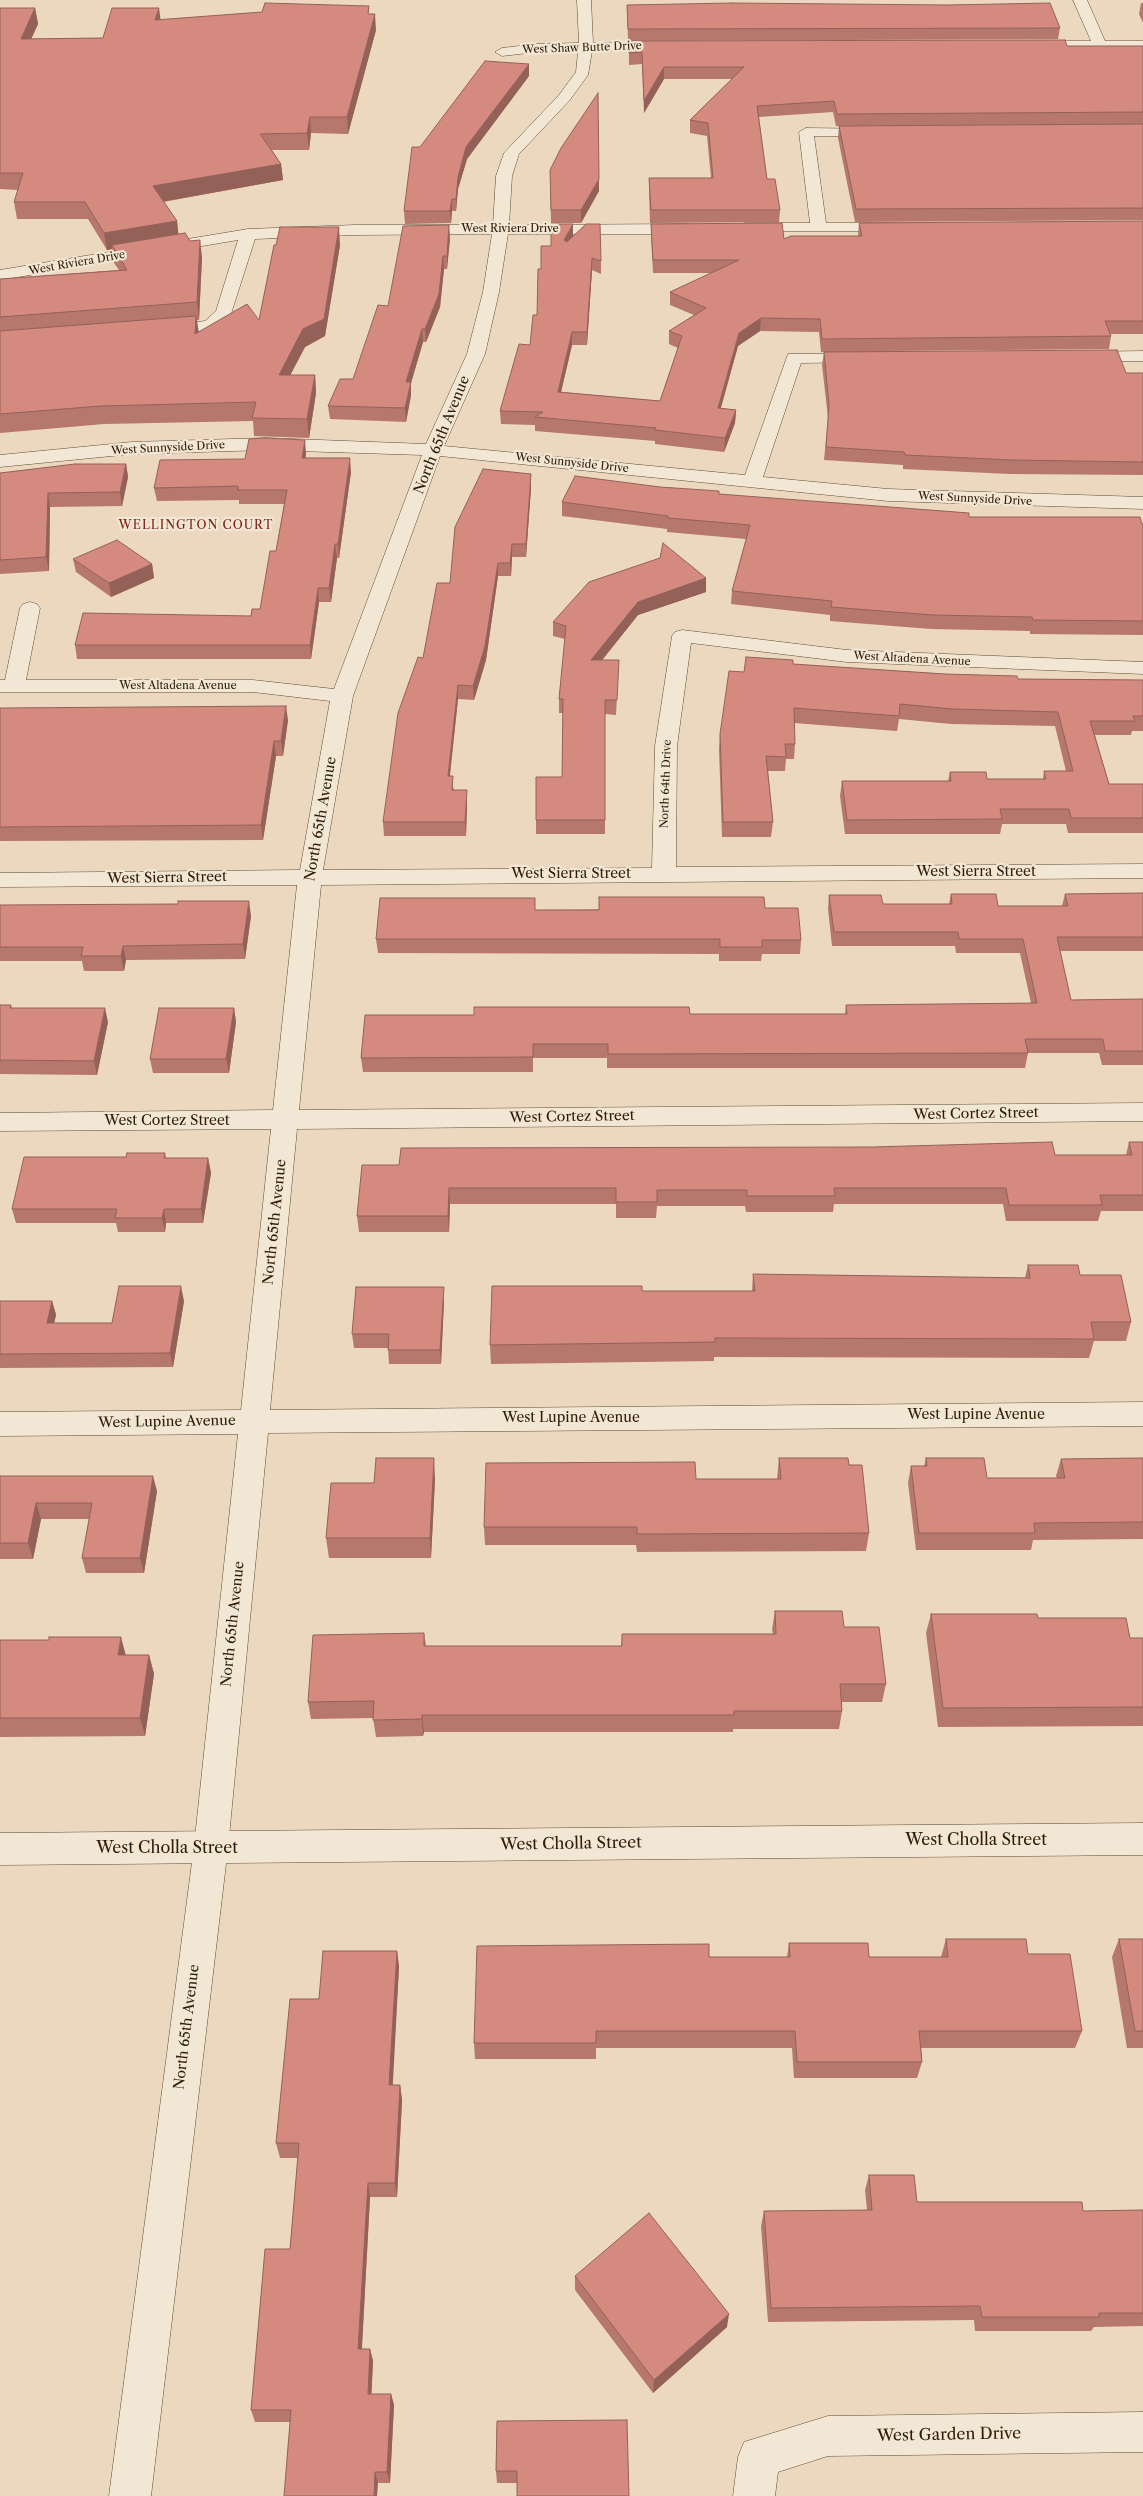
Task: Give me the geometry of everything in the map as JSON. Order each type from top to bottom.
[{"type":"street","name":"North 65th Avenue","points":[[130,2496],[211,1848],[310,877],[342,696],[433,450],[476,354],[491,292],[501,229],[504,176],[512,153],[564,98],[583,72],[586,47],[584,0]]},
{"type":"street","points":[[1080,0],[1100,45]]},
{"type":"street","points":[[1011,45],[1143,45]]},
{"type":"street","name":"West Shaw Butte Drive","points":[[502,52],[536,48],[685,46]]},
{"type":"street","points":[[818,228],[806,132],[895,132]]},
{"type":"street","name":"West Riviera Drive","points":[[0,275],[248,234],[347,230],[699,228]]},
{"type":"street","points":[[729,228],[916,228]]},
{"type":"street","points":[[142,332],[210,326],[224,313],[248,234]]},
{"type":"street","points":[[1065,357],[1143,356]]},
{"type":"street","points":[[752,482],[794,358],[881,358]]},
{"type":"street","name":"West Sunnyside Drive","points":[[0,460],[132,448],[266,444],[433,450],[752,482],[916,496],[1143,503]]},
{"type":"street","name":"West Altadena Avenue","points":[[30,608],[7,686],[253,686],[342,696]]},
{"type":"street","name":"West Altadena Avenue","points":[[682,636],[847,656],[1102,668],[1143,668]]},
{"type":"street","name":"North 64th Drive","points":[[664,874],[666,746],[682,636]]},
{"type":"street","name":"West Sierra Street","points":[[0,880],[1143,871]]},
{"type":"street","name":"West Cortez Street","points":[[0,1122],[1143,1112]]},
{"type":"street","name":"West Lupine Avenue","points":[[0,1424],[1143,1414]]},
{"type":"street","name":"West Cholla Street","points":[[0,1849],[1143,1839]]},
{"type":"street","name":"West Garden Drive","points":[[754,2496],[759,2457],[828,2436],[1143,2432]]},
{"type":"building","points":[[265,3],[369,6],[368,14],[375,14],[347,117],[310,117],[307,133],[260,134],[281,164],[153,186],[177,221],[104,233],[85,202],[14,202],[23,173],[0,173],[0,8],[35,8],[21,39],[103,38],[112,8],[159,8],[155,20],[262,12]]},
{"type":"building","points":[[732,3],[948,5],[1050,3],[1060,28],[628,29],[627,5]]},
{"type":"building","points":[[1065,40],[1067,46],[1143,46],[1143,112],[837,114],[834,101],[757,106],[767,179],[775,179],[780,210],[651,210],[649,178],[713,178],[708,123],[690,120],[744,67],[664,67],[644,101],[642,52],[629,53],[629,41]]},
{"type":"building","points":[[485,61],[529,64],[466,147],[458,177],[456,199],[452,199],[450,211],[404,211],[412,147],[420,147]]},
{"type":"building","points":[[598,93],[599,179],[581,210],[551,210],[550,170],[561,148]]},
{"type":"building","points":[[1143,124],[1143,208],[856,209],[839,126]]},
{"type":"building","points":[[1143,221],[1143,321],[1105,321],[1111,336],[822,339],[820,319],[761,318],[739,333],[718,408],[736,410],[725,438],[655,430],[656,428],[535,417],[543,412],[500,411],[519,344],[530,345],[533,315],[537,315],[538,269],[541,269],[541,246],[551,246],[551,224],[573,224],[564,240],[567,242],[586,224],[600,224],[601,261],[592,258],[587,332],[572,332],[558,392],[660,401],[682,336],[669,331],[706,308],[670,292],[739,260],[653,260],[651,224],[782,223],[784,239],[791,236],[862,236],[859,223]]},
{"type":"building","points":[[449,225],[447,256],[443,256],[439,294],[425,329],[422,329],[406,382],[411,382],[405,408],[328,406],[340,379],[353,379],[378,305],[388,306],[403,226]]},
{"type":"building","points":[[280,227],[339,227],[324,319],[303,329],[279,375],[315,375],[307,419],[252,418],[256,402],[101,406],[0,414],[0,331],[196,316],[195,334],[247,304],[259,320],[274,245],[276,245]]},
{"type":"building","points":[[185,233],[190,241],[200,240],[197,302],[0,317],[0,279],[127,270],[112,245]]},
{"type":"building","points":[[1117,350],[1126,373],[1143,373],[1143,462],[1012,460],[905,455],[904,452],[826,447],[829,405],[824,352]]},
{"type":"building","points":[[249,439],[305,440],[302,458],[350,458],[338,544],[335,544],[329,588],[318,588],[310,645],[75,645],[83,613],[251,616],[252,609],[260,609],[270,551],[276,551],[287,490],[238,490],[238,486],[154,488],[160,460],[245,459]]},
{"type":"building","points":[[75,464],[126,464],[120,492],[48,493],[46,557],[0,560],[0,473]]},
{"type":"building","points":[[483,469],[531,474],[526,544],[512,544],[510,563],[498,563],[485,646],[473,686],[458,685],[448,776],[453,776],[452,790],[467,790],[465,822],[383,822],[398,713],[418,657],[423,658],[437,583],[450,583],[455,527]]},
{"type":"building","points":[[575,476],[660,487],[719,491],[719,494],[969,513],[969,517],[1140,517],[1143,524],[1143,621],[1033,620],[1032,617],[933,615],[831,607],[832,601],[732,591],[750,525],[668,518],[668,516],[562,502]]},
{"type":"building","points":[[117,540],[152,564],[109,583],[73,559]]},
{"type":"building","points":[[663,543],[706,578],[638,602],[591,660],[619,660],[617,700],[605,700],[605,820],[536,820],[536,777],[562,777],[563,699],[559,699],[566,626],[553,622],[589,582],[660,558]]},
{"type":"building","points":[[746,657],[793,660],[793,664],[945,674],[1017,676],[1018,679],[1143,680],[1143,716],[1133,716],[1135,721],[1090,721],[1109,784],[1143,784],[1143,818],[1071,818],[1069,809],[1000,809],[1002,819],[847,820],[842,781],[951,781],[950,772],[986,772],[987,779],[1046,779],[1044,771],[1073,771],[1058,712],[953,709],[900,704],[899,716],[794,708],[795,744],[785,744],[786,757],[766,756],[773,822],[723,822],[720,734],[729,671],[744,672]]},
{"type":"building","points":[[286,706],[281,741],[274,741],[261,825],[0,827],[0,708]]},
{"type":"building","points":[[1143,893],[1143,937],[1057,937],[1071,1000],[1143,999],[1143,1051],[1105,1051],[1103,1039],[1025,1039],[1028,1053],[608,1054],[608,1044],[533,1044],[533,1057],[361,1058],[365,1015],[474,1015],[474,1007],[689,1007],[690,1014],[847,1014],[846,1005],[1037,1003],[1023,939],[959,939],[958,932],[834,932],[829,895],[881,895],[883,904],[952,904],[951,894],[996,894],[998,906],[1068,906],[1065,894]]},
{"type":"building","points":[[599,897],[764,897],[765,908],[798,908],[801,940],[762,940],[762,947],[720,947],[720,939],[376,939],[380,898],[535,898],[535,910],[599,910]]},
{"type":"building","points":[[178,901],[249,901],[243,944],[123,946],[121,956],[81,956],[83,947],[0,947],[0,905],[178,904]]},
{"type":"building","points":[[0,1005],[11,1005],[10,1008],[105,1008],[94,1061],[0,1060]]},
{"type":"building","points":[[159,1008],[234,1008],[226,1059],[150,1059]]},
{"type":"building","points":[[1052,1142],[1055,1155],[1132,1155],[1129,1142],[1143,1142],[1143,1195],[1100,1195],[1102,1205],[1009,1205],[1006,1188],[834,1188],[835,1196],[747,1196],[747,1190],[657,1190],[657,1202],[616,1202],[616,1188],[449,1188],[448,1216],[357,1216],[362,1165],[399,1165],[401,1148],[872,1147]]},
{"type":"building","points":[[127,1153],[165,1153],[164,1158],[208,1158],[201,1209],[164,1209],[162,1218],[115,1218],[117,1209],[12,1209],[24,1157],[126,1157]]},
{"type":"building","points":[[1028,1265],[1078,1265],[1080,1275],[1121,1275],[1131,1322],[1091,1322],[1094,1339],[715,1338],[715,1342],[490,1345],[492,1286],[642,1286],[642,1291],[755,1291],[753,1274],[1030,1278]]},
{"type":"building","points":[[119,1286],[181,1286],[170,1353],[0,1354],[0,1301],[52,1301],[47,1323],[112,1323]]},
{"type":"building","points":[[356,1287],[444,1287],[440,1350],[388,1350],[389,1334],[352,1334]]},
{"type":"building","points":[[376,1458],[434,1458],[430,1538],[326,1538],[331,1483],[374,1483]]},
{"type":"building","points":[[779,1458],[848,1458],[849,1465],[862,1465],[869,1533],[637,1534],[637,1527],[484,1527],[486,1463],[695,1462],[696,1479],[781,1479]]},
{"type":"building","points":[[926,1458],[984,1458],[987,1478],[1065,1478],[1061,1459],[1143,1458],[1143,1522],[1034,1523],[1035,1533],[919,1533],[911,1466],[927,1466]]},
{"type":"building","points":[[0,1476],[153,1476],[140,1558],[82,1558],[92,1503],[36,1503],[28,1543],[0,1543]]},
{"type":"building","points":[[775,1611],[842,1611],[844,1627],[879,1627],[886,1684],[840,1684],[842,1711],[734,1711],[734,1715],[422,1715],[422,1719],[373,1720],[374,1701],[308,1702],[313,1635],[424,1633],[424,1646],[622,1646],[622,1634],[776,1634]]},
{"type":"building","points":[[931,1614],[1037,1614],[1038,1618],[1126,1618],[1130,1638],[1143,1638],[1143,1707],[943,1708]]},
{"type":"building","points":[[49,1637],[121,1637],[118,1655],[149,1655],[140,1718],[0,1718],[0,1640],[49,1640]]},
{"type":"building","points":[[946,1939],[1026,1939],[1028,1954],[1070,1954],[1082,2031],[919,2031],[922,2062],[797,2062],[795,2031],[596,2031],[596,2043],[474,2043],[477,1946],[709,1944],[709,1957],[790,1957],[789,1943],[868,1943],[869,1957],[948,1957]]},
{"type":"building","points":[[1119,1939],[1143,1939],[1143,2031],[1135,2031]]},
{"type":"building","points":[[323,1951],[397,1951],[389,2085],[400,2085],[395,2183],[368,2183],[358,2349],[370,2349],[368,2394],[391,2394],[387,2472],[375,2472],[374,2496],[284,2496],[291,2410],[251,2410],[265,2249],[290,2249],[299,2143],[276,2143],[290,1999],[319,1999]]},
{"type":"building","points":[[869,2175],[914,2175],[917,2202],[1082,2202],[1083,2211],[1143,2210],[1143,2313],[1099,2313],[1099,2317],[982,2317],[980,2306],[771,2308],[764,2211],[872,2210]]},
{"type":"building","points":[[649,2213],[729,2314],[654,2380],[575,2276]]},
{"type":"building","points":[[627,2420],[629,2496],[517,2496],[517,2471],[496,2471],[497,2421]]},
{"type":"district","name":"WELLINGTON COURT","points":[[196,526]]}]
